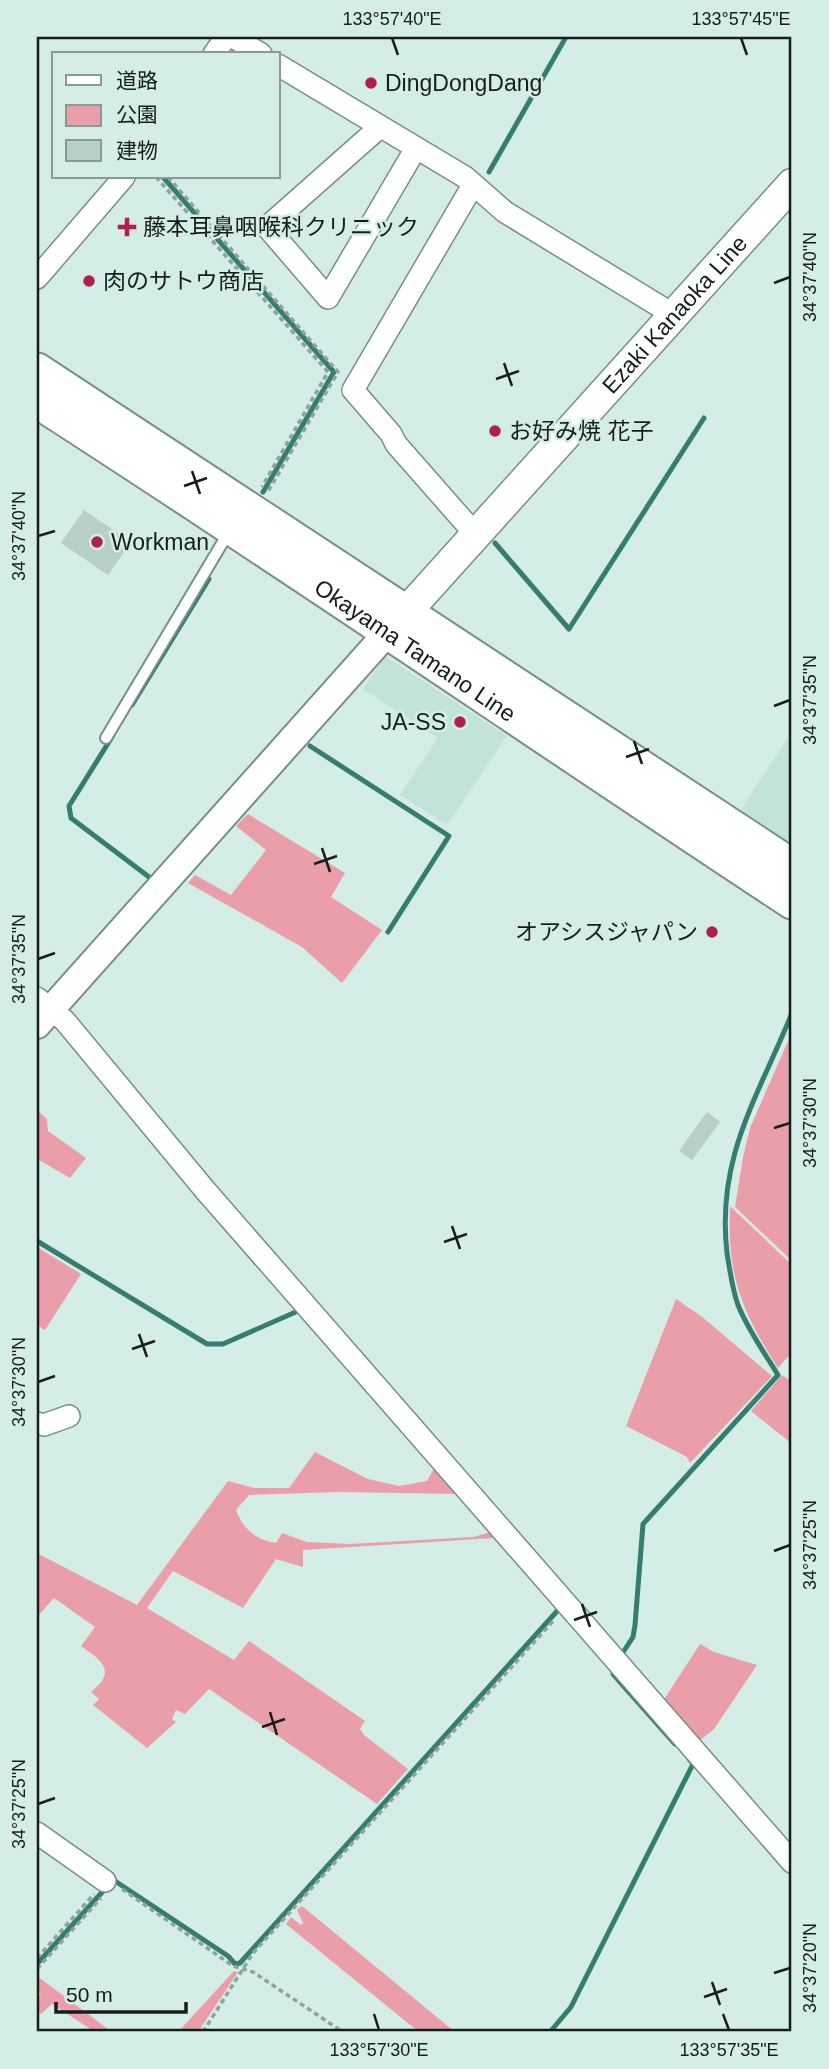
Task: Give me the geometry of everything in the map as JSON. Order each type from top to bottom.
[{"type":"main road","name":"Ezaki Kanaoka Line","points":[[397,623],[792,184]]},
{"type":"main road","name":"Okayama Tamano Line","points":[[37,369],[792,902]]},
{"type":"main road","name":"Okayama Tamano Line","points":[[37,401],[326,589],[397,623],[792,866]]},
{"type":"street","points":[[215,52],[226,37]]},
{"type":"street","points":[[233,37],[258,52]]},
{"type":"street","points":[[280,66],[465,177],[505,212],[674,315]]},
{"type":"street","points":[[380,127],[267,227],[328,298],[416,148]]},
{"type":"street","points":[[37,278],[123,178]]},
{"type":"street","points":[[473,185],[353,390],[396,444],[476,535]]},
{"type":"street","points":[[397,623],[41,1011],[65,1021],[205,1190],[792,1862]]},
{"type":"street","points":[[37,1423],[44,1425],[69,1416]]},
{"type":"street","points":[[37,1833],[109,1883]]},
{"type":"lane","points":[[106,738],[231,527]]},
{"type":"path","points":[[157,178],[328,372],[258,494]]},
{"type":"path","points":[[169,178],[338,372],[264,498]]},
{"type":"path","points":[[202,2032],[253,1953],[568,1604]]},
{"type":"path","points":[[109,1883],[242,1970],[253,1972],[342,2032]]},
{"type":"path","points":[[37,1958],[109,1883]]},
{"type":"path","points":[[37,1969],[109,1883]]},
{"type":"shaded area","points":[[385,656],[507,736],[447,825],[400,795],[438,738],[363,689]]},
{"type":"shaded area","points":[[790,734],[792,736],[792,844],[741,810]]},
{"type":"green space","points":[[248,814],[345,873],[331,897],[382,930],[342,983],[302,947],[188,883],[195,875],[231,895],[266,850],[236,826]]},
{"type":"green space","points":[[792,1032],[792,1261],[735,1207],[750,1128]]},
{"type":"green space","points":[[37,1110],[47,1119],[48,1131],[86,1158],[70,1178],[37,1159]]},
{"type":"green space","points":[[730,1206],[792,1265],[792,1352],[778,1368],[754,1328],[739,1292],[731,1253]]},
{"type":"green space","points":[[37,1247],[81,1274],[45,1330],[37,1325]]},
{"type":"green space","points":[[676,1299],[701,1316],[772,1376],[690,1463],[687,1457],[626,1426]]},
{"type":"green space","points":[[782,1375],[792,1382],[792,1444],[751,1411]]},
{"type":"green space","points":[[315,1452],[368,1479],[399,1486],[427,1481],[434,1468],[458,1494],[339,1492],[249,1495],[236,1510],[242,1523],[251,1532],[276,1543],[282,1533],[307,1542],[350,1544],[473,1537],[491,1532],[495,1538],[303,1550],[303,1567],[276,1559],[243,1608],[173,1571],[147,1608],[234,1660],[249,1641],[365,1721],[360,1729],[364,1735],[408,1769],[377,1804],[209,1689],[185,1714],[176,1710],[172,1719],[176,1722],[147,1748],[93,1705],[99,1699],[91,1692],[104,1678],[104,1666],[81,1646],[95,1627],[54,1598],[37,1617],[37,1553],[137,1605],[228,1481],[254,1488],[289,1488]]},
{"type":"green space","points":[[700,1644],[714,1652],[757,1665],[714,1729],[699,1741],[663,1701]]},
{"type":"green space","points":[[302,1906],[455,2032],[419,2032],[286,1924],[291,1917],[301,1925],[303,1923],[297,1910]]},
{"type":"green space","points":[[234,1971],[238,1972],[198,2032],[178,2032]]},
{"type":"green space","points":[[37,1976],[112,2032],[95,2032],[52,2004],[41,2014],[37,2011],[37,1999],[41,1994],[37,1991]]},
{"type":"building","points":[[84,510],[131,542],[108,575],[61,543]]},
{"type":"building","points":[[707,1112],[720,1122],[692,1160],[679,1151]]},
{"type":"waterway","points":[[489,172],[566,37]]},
{"type":"waterway","points":[[164,178],[334,372],[263,492]]},
{"type":"waterway","points":[[495,543],[569,629],[704,418]]},
{"type":"waterway","points":[[132,705],[209,579]]},
{"type":"waterway","points":[[112,737],[69,806],[71,818],[153,880]]},
{"type":"waterway","points":[[310,746],[449,836],[388,932]]},
{"type":"waterway","points":[[620,1657],[633,1637],[643,1524],[778,1375],[751,1332],[738,1305],[727,1253],[725,1219],[728,1187],[743,1128],[792,1013]]},
{"type":"waterway","points":[[37,1241],[207,1344],[223,1344],[298,1311]]},
{"type":"waterway","points":[[111,1881],[112,1879],[228,1956],[235,1964],[240,1963],[559,1609]]},
{"type":"waterway","points":[[615,1669],[613,1674],[675,1744]]},
{"type":"waterway","points":[[550,2032],[571,2007],[693,1764],[689,1759]]},
{"type":"waterway","points":[[37,1964],[105,1889]]},
{"type":"place","name":"DingDongDang","points":[[371,83]]},
{"type":"place","name":"藤本耳鼻咽喉科クリニック","points":[[127,227]]},
{"type":"place","name":"肉のサトウ商店","points":[[89,281]]},
{"type":"place","name":"お好み焼 花子","points":[[495,431]]},
{"type":"place","name":"Workman","points":[[97,542]]},
{"type":"place","name":"JA-SS","points":[[460,722]]},
{"type":"place","name":"オアシスジャパン","points":[[712,932]]}]
